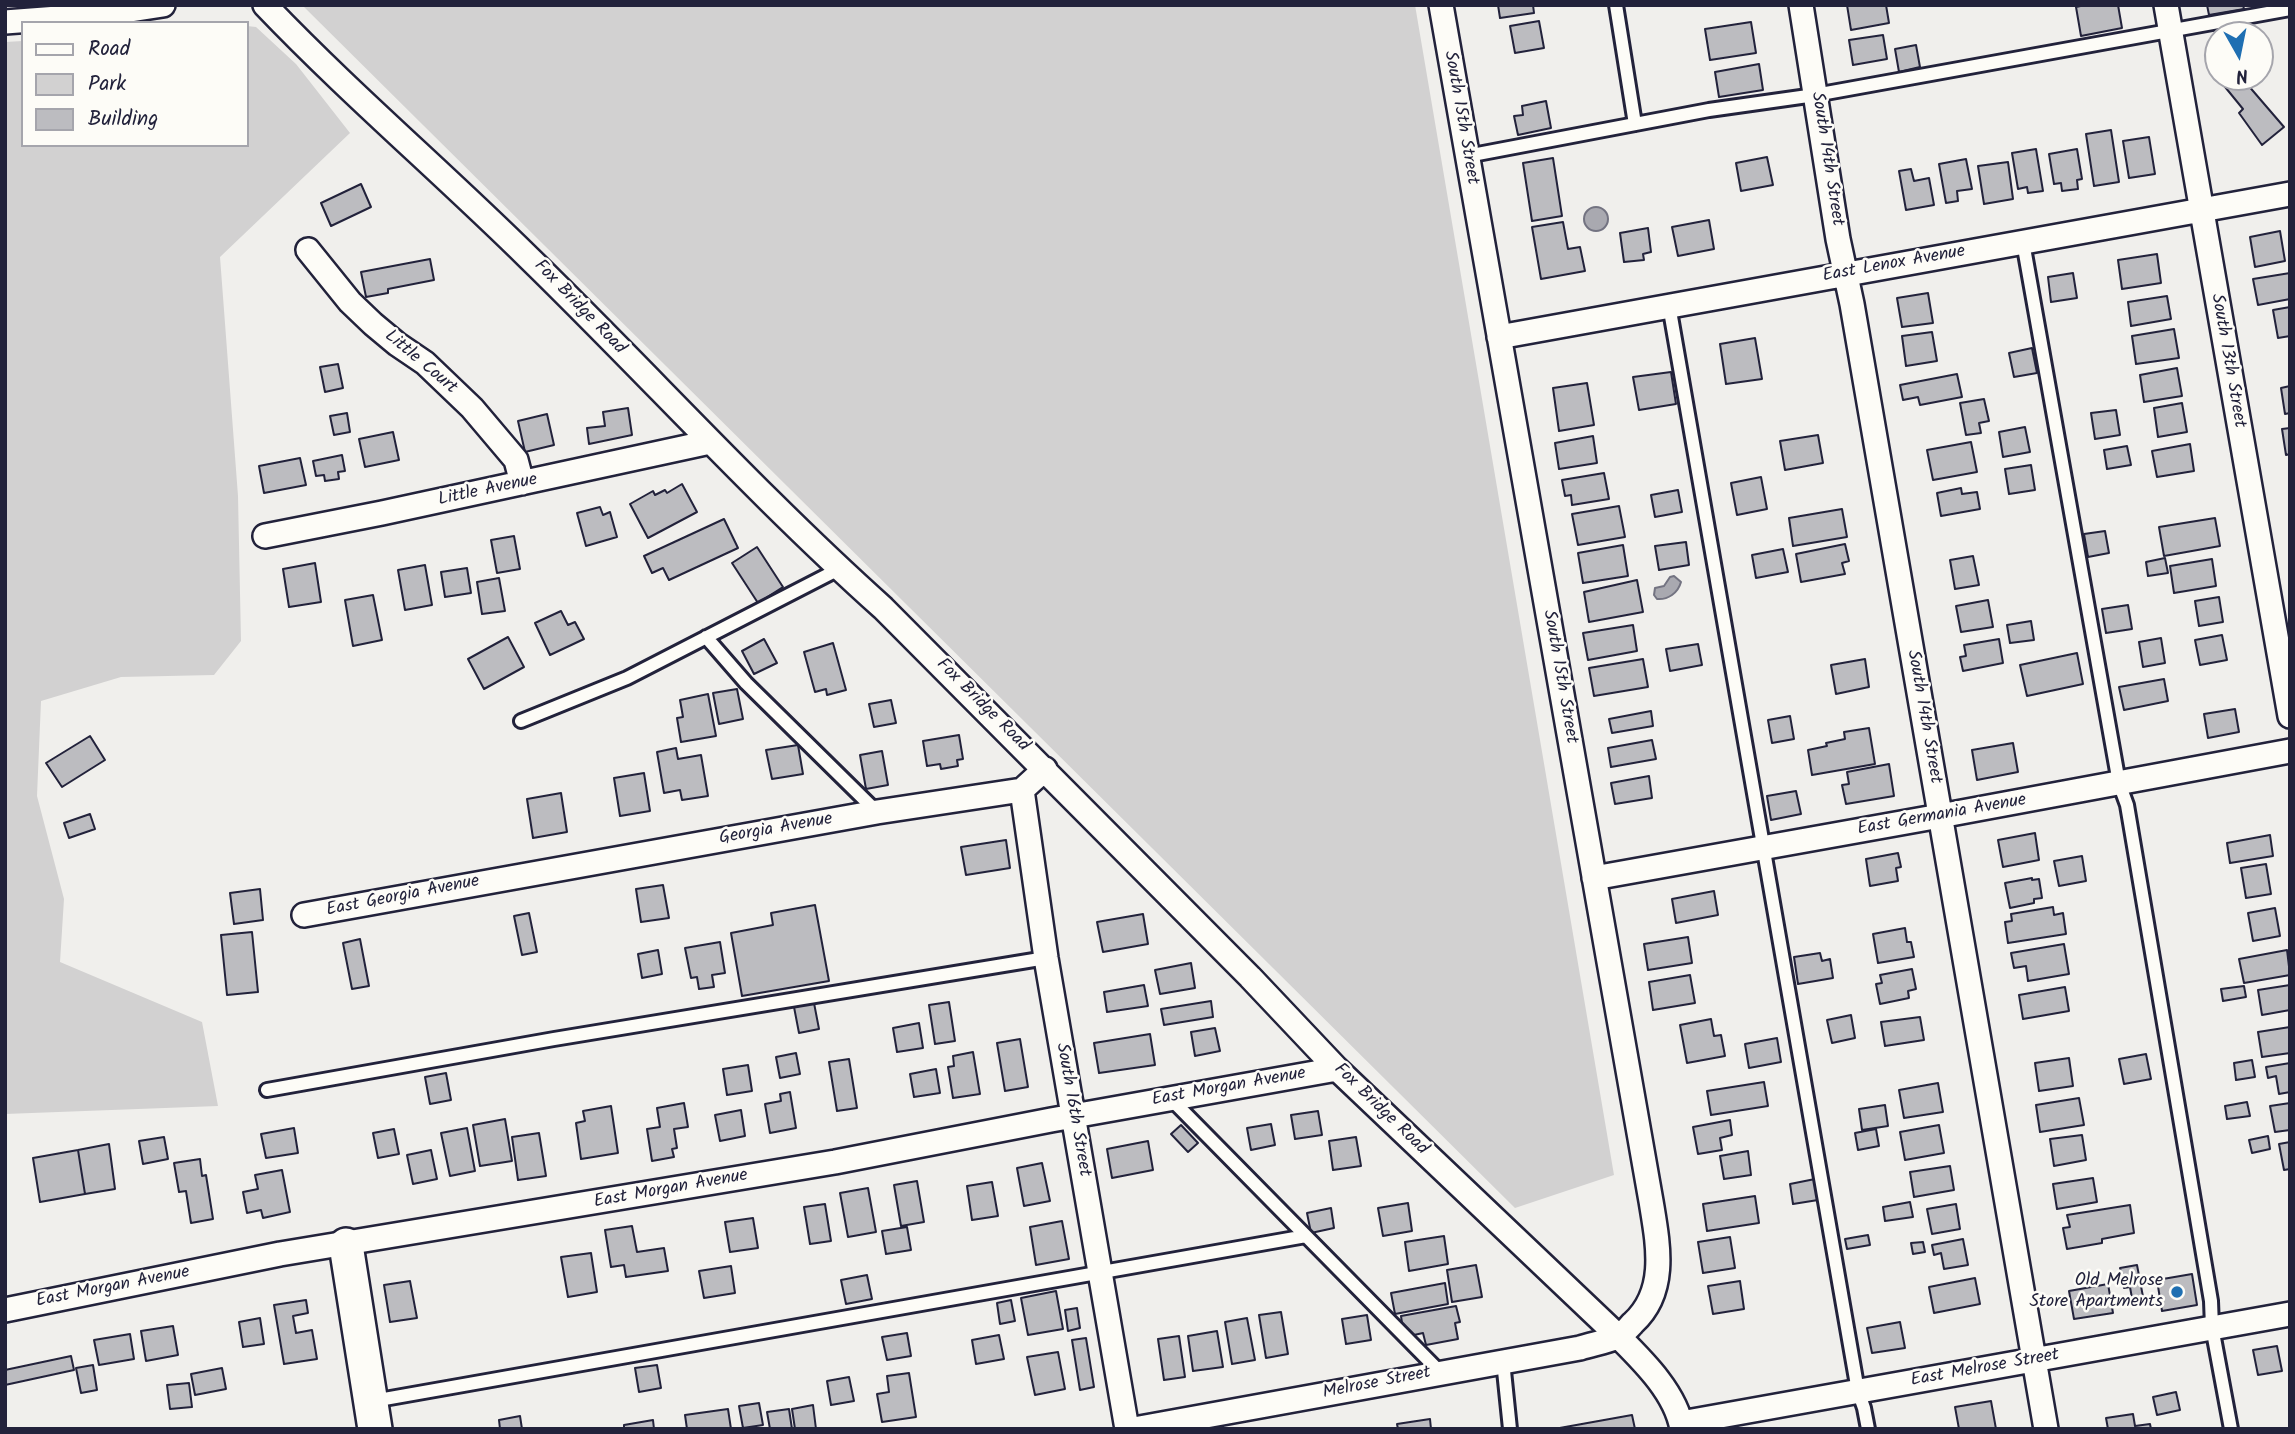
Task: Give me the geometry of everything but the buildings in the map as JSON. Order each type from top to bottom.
[{"type":"street","points":[[5,22],[98,15],[163,5]]},
{"type":"street","name":"Fox Bridge Road","points":[[265,5],[530,259],[710,442],[839,569],[883,608],[1250,977],[1337,1069],[1644,1362],[1667,1394],[1681,1426]]},
{"type":"street","name":"South 15th Street","points":[[1441,5],[1657,1240],[1656,1291],[1639,1318],[1619,1337]]},
{"type":"street","name":"South 14th Street","points":[[1801,5],[2046,1429]]},
{"type":"street","name":"South 13th Street","points":[[2166,5],[2290,716]]},
{"type":"street","name":"East Lenox Avenue","points":[[1499,337],[2290,194]]},
{"type":"street","name":"Little Court","points":[[308,250],[350,302],[373,324],[425,363],[472,408],[516,460],[522,484]]},
{"type":"street","name":"Little Avenue","points":[[265,536],[522,484],[710,442]]},
{"type":"street","name":"East Germania Avenue","points":[[1594,878],[2290,751]]},
{"type":"street","points":[[1022,790],[1045,769]]},
{"type":"street","name":"Georgia Avenue","points":[[501,878],[877,812],[1022,790]]},
{"type":"street","name":"South 16th Street","points":[[1022,790],[1046,958],[1126,1429]]},
{"type":"street","name":"East Georgia Avenue","points":[[304,915],[501,878]]},
{"type":"street","name":"East Morgan Avenue","points":[[5,1310],[280,1254],[835,1162],[1337,1069]]},
{"type":"street","points":[[346,1245],[373,1415]]},
{"type":"street","name":"East Melrose Street","points":[[1681,1426],[1858,1391],[2290,1314]]},
{"type":"street","name":"Melrose Street","points":[[1134,1429],[1580,1348],[1619,1337]]},
{"type":"lane","points":[[1616,5],[1635,124]]},
{"type":"lane","points":[[1467,156],[1709,110],[1815,95],[2290,9]]},
{"type":"lane","points":[[2023,242],[2119,783],[2127,805],[2132,833],[2231,1429]]},
{"type":"lane","points":[[1669,305],[1858,1391],[1868,1429]]},
{"type":"lane","points":[[521,721],[627,678],[839,569]]},
{"type":"lane","points":[[706,637],[746,683],[877,812]]},
{"type":"lane","points":[[267,1090],[554,1039],[1046,958]]},
{"type":"lane","points":[[1171,1098],[1440,1372]]},
{"type":"lane","points":[[373,1415],[1098,1271],[1306,1236]]},
{"type":"lane","points":[[1503,1362],[1510,1429]]},
{"type":"green space","points":[[302,5],[1415,5],[1614,1175],[1515,1208]]},
{"type":"green space","points":[[248,26],[256,27],[296,64],[350,133],[220,257],[238,496],[241,641],[214,675],[121,677],[41,701],[37,796],[64,899],[60,962],[202,1022],[218,1106],[5,1114],[5,42],[21,41],[21,147],[248,147]]},
{"type":"shaded area","points":[[1596,207],[1604,211],[1608,219],[1604,227],[1596,231],[1588,227],[1584,219],[1588,211]]},
{"type":"shaded area","points":[[1674,576],[1681,582],[1678,589],[1669,597],[1657,599],[1654,595],[1655,588],[1664,586],[1670,577]]},
{"type":"place","name":"Old Melrose Store Apartments","points":[[2177,1292]]}]
